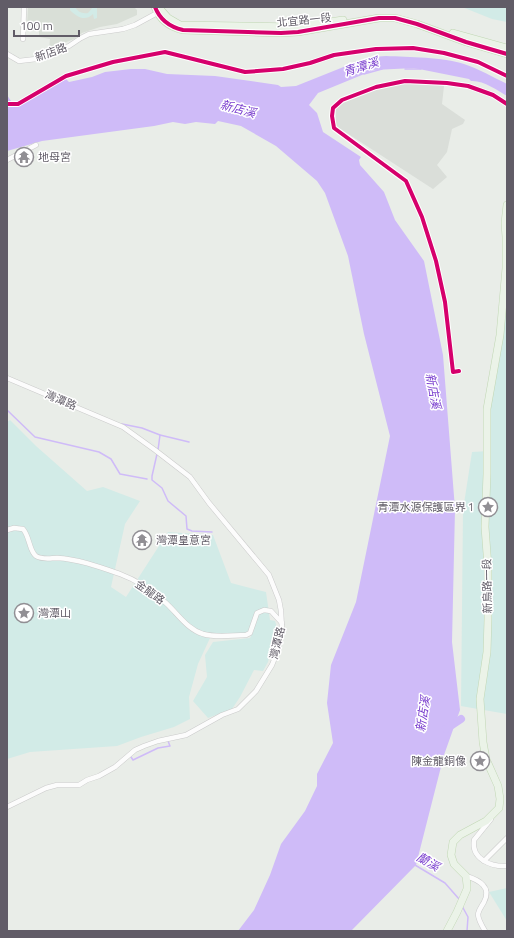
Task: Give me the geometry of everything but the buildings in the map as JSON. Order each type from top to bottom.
[{"type":"main road","name":"北宜路一段","points":[[158,9],[168,18],[180,25],[269,27],[296,27],[379,14],[395,14],[507,48]]},
{"type":"main road","name":"北宜路一段","points":[[158,9],[164,21],[174,28],[183,30],[298,32],[379,18],[395,18],[507,54]]},
{"type":"main road","name":"新烏路一段","points":[[493,814],[499,808],[500,799],[498,786],[486,759],[483,742],[480,699],[487,652],[488,619],[488,567],[485,528],[487,409],[500,335],[506,268],[505,223],[507,205]]},
{"type":"main road","points":[[450,929],[467,889],[466,876],[454,864],[450,855],[453,842],[460,835],[486,820],[493,814]]},
{"type":"street","points":[[23,40],[24,7]]},
{"type":"street","name":"新店路","points":[[7,54],[19,61],[36,59],[69,46],[89,34],[123,29],[135,25],[158,9]]},
{"type":"street","points":[[7,160],[36,145]]},
{"type":"street","name":"灣潭路","points":[[7,378],[123,427],[190,477],[209,503],[269,575],[279,600],[282,623],[278,650],[272,665],[256,691],[238,709],[222,715],[186,735],[158,741],[135,750],[115,767],[100,776],[87,780],[79,785],[57,785],[46,788],[7,807]]},
{"type":"street","name":"金龍路","points":[[7,530],[14,528],[23,529],[28,537],[32,551],[36,556],[42,558],[60,558],[82,561],[121,574],[140,583],[166,603],[185,623],[203,633],[214,635],[246,635],[250,633],[257,613],[264,610],[271,612],[282,623]]},
{"type":"street","points":[[493,814],[490,821],[474,840],[474,847],[479,858],[484,861],[496,865],[507,866]]},
{"type":"street","points":[[484,861],[507,838]]},
{"type":"street","points":[[466,876],[481,882],[486,890],[486,896],[479,910],[478,916],[485,931]]},
{"type":"shaded area","points":[[28,7],[134,7],[137,10],[137,15],[117,24],[100,27],[82,33],[74,39],[49,49],[50,39],[39,37],[39,25],[27,25]]},
{"type":"shaded area","points":[[70,7],[75,7],[80,12],[88,13],[93,7],[97,7],[97,18],[94,19],[93,14],[87,18],[81,18],[70,10]]},
{"type":"shaded area","points":[[462,7],[507,7],[507,22],[492,19]]},
{"type":"shaded area","points":[[405,83],[439,84],[444,86],[442,104],[465,120],[463,124],[452,129],[447,152],[437,165],[447,177],[433,189],[336,126],[336,108],[341,104],[386,85]]},
{"type":"shaded area","points":[[507,265],[507,714],[461,706],[463,510],[472,452],[489,451],[487,404]]},
{"type":"shaded area","points":[[10,420],[36,446],[87,491],[103,487],[140,501],[125,524],[111,587],[126,597],[168,532],[213,535],[231,583],[266,592],[270,620],[275,621],[277,627],[268,662],[263,671],[254,670],[232,709],[208,718],[193,701],[207,677],[205,655],[213,642],[250,638],[254,630],[242,637],[210,638],[198,664],[189,697],[190,719],[174,727],[117,746],[30,752],[7,759],[7,422]]},
{"type":"shaded area","points":[[507,888],[507,921],[489,892]]},
{"type":"water","name":"新店溪","points":[[386,56],[426,58],[456,62],[475,68],[507,84],[507,96],[480,82],[414,68],[374,70],[318,93],[309,105],[317,113],[323,132],[361,157],[359,160],[360,165],[384,192],[395,220],[424,261],[443,355],[455,509],[452,642],[460,710],[444,755],[416,865],[351,931],[238,931],[254,910],[270,875],[281,844],[305,811],[317,786],[317,774],[333,743],[327,703],[331,665],[356,602],[390,436],[364,334],[348,256],[325,193],[317,181],[276,146],[241,126],[218,121],[215,124],[196,122],[185,124],[173,122],[154,126],[42,141],[7,151],[7,95],[11,101],[23,100],[66,79],[69,82],[92,77],[105,72],[131,69],[145,69],[167,74],[215,76],[278,85],[281,87],[296,86],[356,62],[372,57]]},
{"type":"waterway","name":"青潭溪","points":[[364,74],[382,69]]},
{"type":"waterway","name":"青潭溪","points":[[405,69],[421,69]]},
{"type":"waterway","points":[[7,410],[35,437],[99,452],[111,459],[120,474],[147,479]]},
{"type":"waterway","points":[[122,424],[142,428],[160,435],[189,442]]},
{"type":"waterway","points":[[158,450],[160,435]]},
{"type":"waterway","points":[[157,454],[152,480],[162,488],[168,501],[186,516],[187,529],[192,531],[212,532]]},
{"type":"waterway","points":[[446,729],[461,719]]},
{"type":"waterway","points":[[131,757],[133,760],[158,748],[170,746],[168,741]]},
{"type":"waterway","name":"蘭溪","points":[[415,865],[445,883],[459,899]]},
{"type":"waterway","name":"蘭溪","points":[[462,906],[468,917],[467,931]]},
{"type":"cycle path","points":[[155,7],[157,12],[166,22],[183,30],[281,33],[298,32],[379,18],[395,18],[507,54]]},
{"type":"cycle path","points":[[7,104],[18,104],[66,76],[113,62],[165,52],[245,72],[283,69],[310,63],[334,55],[376,49],[413,48],[444,53],[478,62],[507,76]]},
{"type":"cycle path","points":[[459,371],[453,372],[445,302],[436,261],[422,217],[406,181],[334,128],[332,116],[333,108],[342,100],[376,87],[405,81],[447,83],[468,86],[493,95],[507,104]]},
{"type":"place","name":"地母宮","points":[[24,157]]},
{"type":"place","name":"青潭水源保護區界 1","points":[[488,507]]},
{"type":"place","name":"灣潭皇意宮","points":[[142,540]]},
{"type":"place","name":"灣潭山","points":[[24,613]]},
{"type":"place","name":"陳金龍銅像","points":[[480,761]]}]
